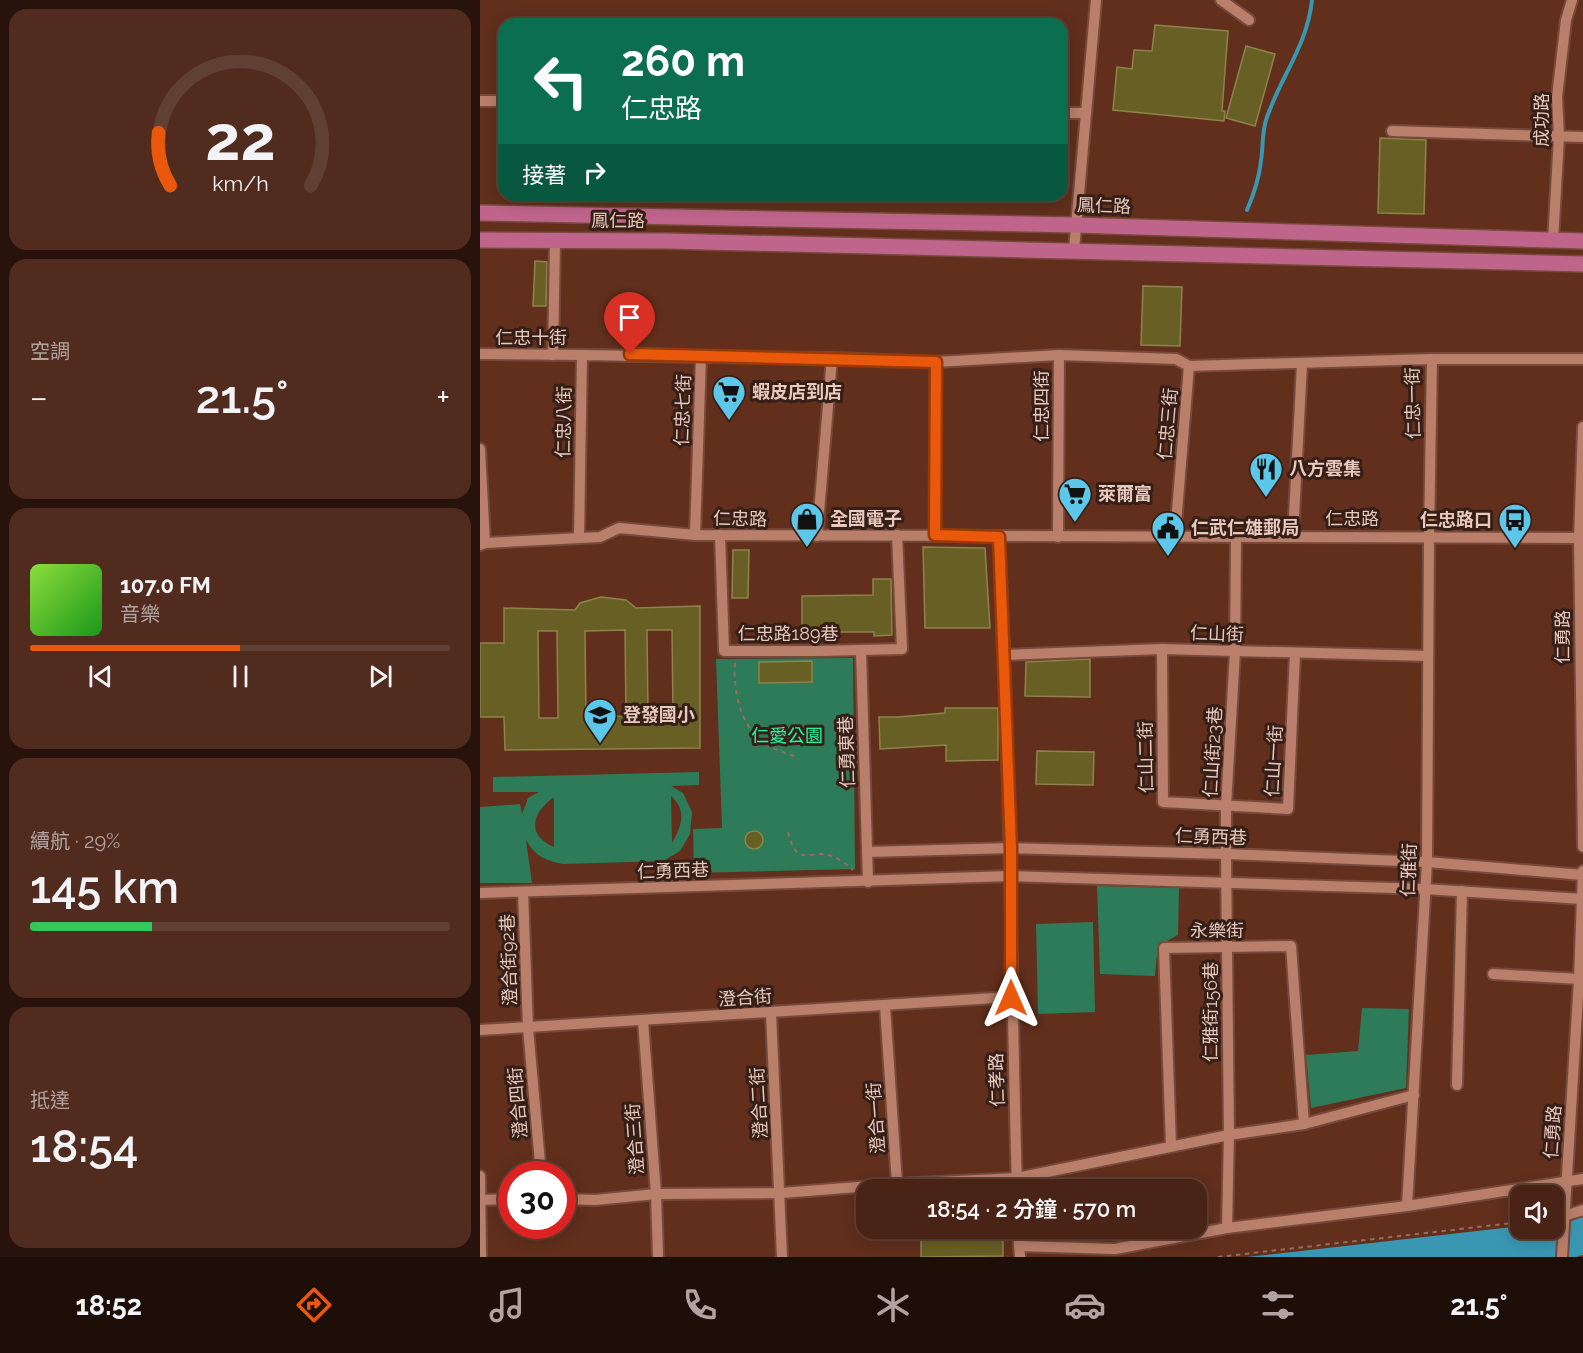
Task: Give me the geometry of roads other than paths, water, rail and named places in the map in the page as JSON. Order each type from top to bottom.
[{"type":"main road","name":"鳳仁路","points":[[480,213],[1075,225],[1583,241]]},
{"type":"main road","name":"鳳仁路","points":[[480,240],[668,241],[1583,264]]},
{"type":"street","points":[[1074,250],[1096,0]]},
{"type":"street","points":[[1221,0],[1249,20]]},
{"type":"street","name":"成功路","points":[[1553,241],[1560,136],[1557,97],[1566,20],[1572,0]]},
{"type":"street","points":[[480,101],[498,101]]},
{"type":"street","points":[[1068,113],[1085,113]]},
{"type":"street","points":[[1392,131],[1583,137]]},
{"type":"street","points":[[554,355],[555,241]]},
{"type":"street","name":"仁忠十街","points":[[480,354],[582,355]]},
{"type":"street","name":"仁忠七街","points":[[582,355],[630,354],[701,357],[695,535]]},
{"type":"street","name":"仁忠八街","points":[[579,537],[582,355]]},
{"type":"street","points":[[701,357],[936,362],[1059,355]]},
{"type":"street","name":"仁忠四街","points":[[1058,537],[1059,355],[1176,359]]},
{"type":"street","points":[[817,536],[832,358]]},
{"type":"street","name":"仁忠三街","points":[[1175,536],[1189,366],[1176,359]]},
{"type":"street","points":[[1432,359],[1583,359]]},
{"type":"street","name":"仁忠一街","points":[[1189,366],[1432,359],[1429,536]]},
{"type":"street","points":[[935,535],[936,362]]},
{"type":"street","points":[[1293,535],[1302,364]]},
{"type":"street","name":"仁勇路","points":[[1583,427],[1579,538],[1583,846]]},
{"type":"street","points":[[480,449],[483,544]]},
{"type":"street","name":"仁忠路","points":[[483,544],[600,537],[619,528],[695,535],[999,537],[1293,535],[1579,538]]},
{"type":"street","name":"仁忠路189巷","points":[[720,535],[724,651],[902,649],[897,536]]},
{"type":"street","name":"仁雅街","points":[[1407,1206],[1427,862],[1429,536]]},
{"type":"street","name":"仁孝路","points":[[999,537],[1011,848],[1011,998],[1017,1178]]},
{"type":"street","name":"仁山街23巷","points":[[1226,854],[1226,806],[1235,651],[1236,537]]},
{"type":"street","name":"仁山街","points":[[1004,655],[1162,649],[1428,656]]},
{"type":"street","name":"仁山二街","points":[[1162,649],[1163,802],[1226,806]]},
{"type":"street","name":"仁勇東巷","points":[[861,651],[867,852]]},
{"type":"street","name":"仁山一街","points":[[1226,806],[1288,809],[1295,653]]},
{"type":"street","name":"仁勇西巷","points":[[867,852],[1011,848],[1226,854],[1427,862],[1583,875]]},
{"type":"street","points":[[867,852],[868,882]]},
{"type":"street","name":"仁雅街156巷","points":[[1226,854],[1229,1135],[1227,1228]]},
{"type":"street","name":"仁勇路","points":[[1564,1216],[1580,979],[1583,869]]},
{"type":"street","name":"仁勇西巷","points":[[480,893],[1011,876],[1425,888],[1582,899]]},
{"type":"street","points":[[1457,1085],[1462,891]]},
{"type":"street","name":"澄合街92巷","points":[[524,892],[528,1028]]},
{"type":"street","name":"永樂街","points":[[1171,1146],[1164,948],[1291,946],[1304,1124]]},
{"type":"street","points":[[1493,974],[1580,979]]},
{"type":"street","name":"澄合街","points":[[480,1030],[1011,998]]},
{"type":"street","name":"澄合一街","points":[[885,1006],[897,1179]]},
{"type":"street","name":"澄合二街","points":[[771,1012],[781,1192],[782,1257]]},
{"type":"street","name":"澄合三街","points":[[576,1199],[595,1200],[656,1194],[643,1021]]},
{"type":"street","name":"澄合四街","points":[[528,1028],[540,1161]]},
{"type":"street","points":[[997,1179],[1017,1178],[1229,1135],[1304,1124],[1414,1095]]},
{"type":"street","points":[[480,1176],[481,1257]]},
{"type":"street","points":[[1019,1251],[1115,1249],[1227,1228],[1407,1206],[1583,1179]]},
{"type":"street","points":[[658,1255],[656,1194],[781,1192],[856,1187]]},
{"type":"street","points":[[480,1199],[498,1199]]},
{"type":"street","points":[[1564,1216],[1583,1210]]},
{"type":"street","name":"仁勇路","points":[[1562,1257],[1563,1239]]},
{"type":"water","points":[[1583,1215],[1583,1255],[1576,1257],[1247,1257],[1510,1227],[1510,1239],[1564,1239],[1564,1220]]},
{"type":"waterway","points":[[1247,210],[1259,174],[1266,120],[1305,33],[1312,0]]},
{"type":"place","name":"蝦皮店到店","points":[[729,421]]},
{"type":"place","name":"八方雲集","points":[[1266,498]]},
{"type":"place","name":"萊爾富","points":[[1075,523]]},
{"type":"place","name":"全國電子","points":[[807,548]]},
{"type":"place","name":"仁忠路口","points":[[1515,549]]},
{"type":"place","name":"仁武仁雄郵局","points":[[1168,557]]},
{"type":"place","name":"登發國小","points":[[600,744]]},
{"type":"park label","name":"仁愛公園","points":[[787,736]]}]
